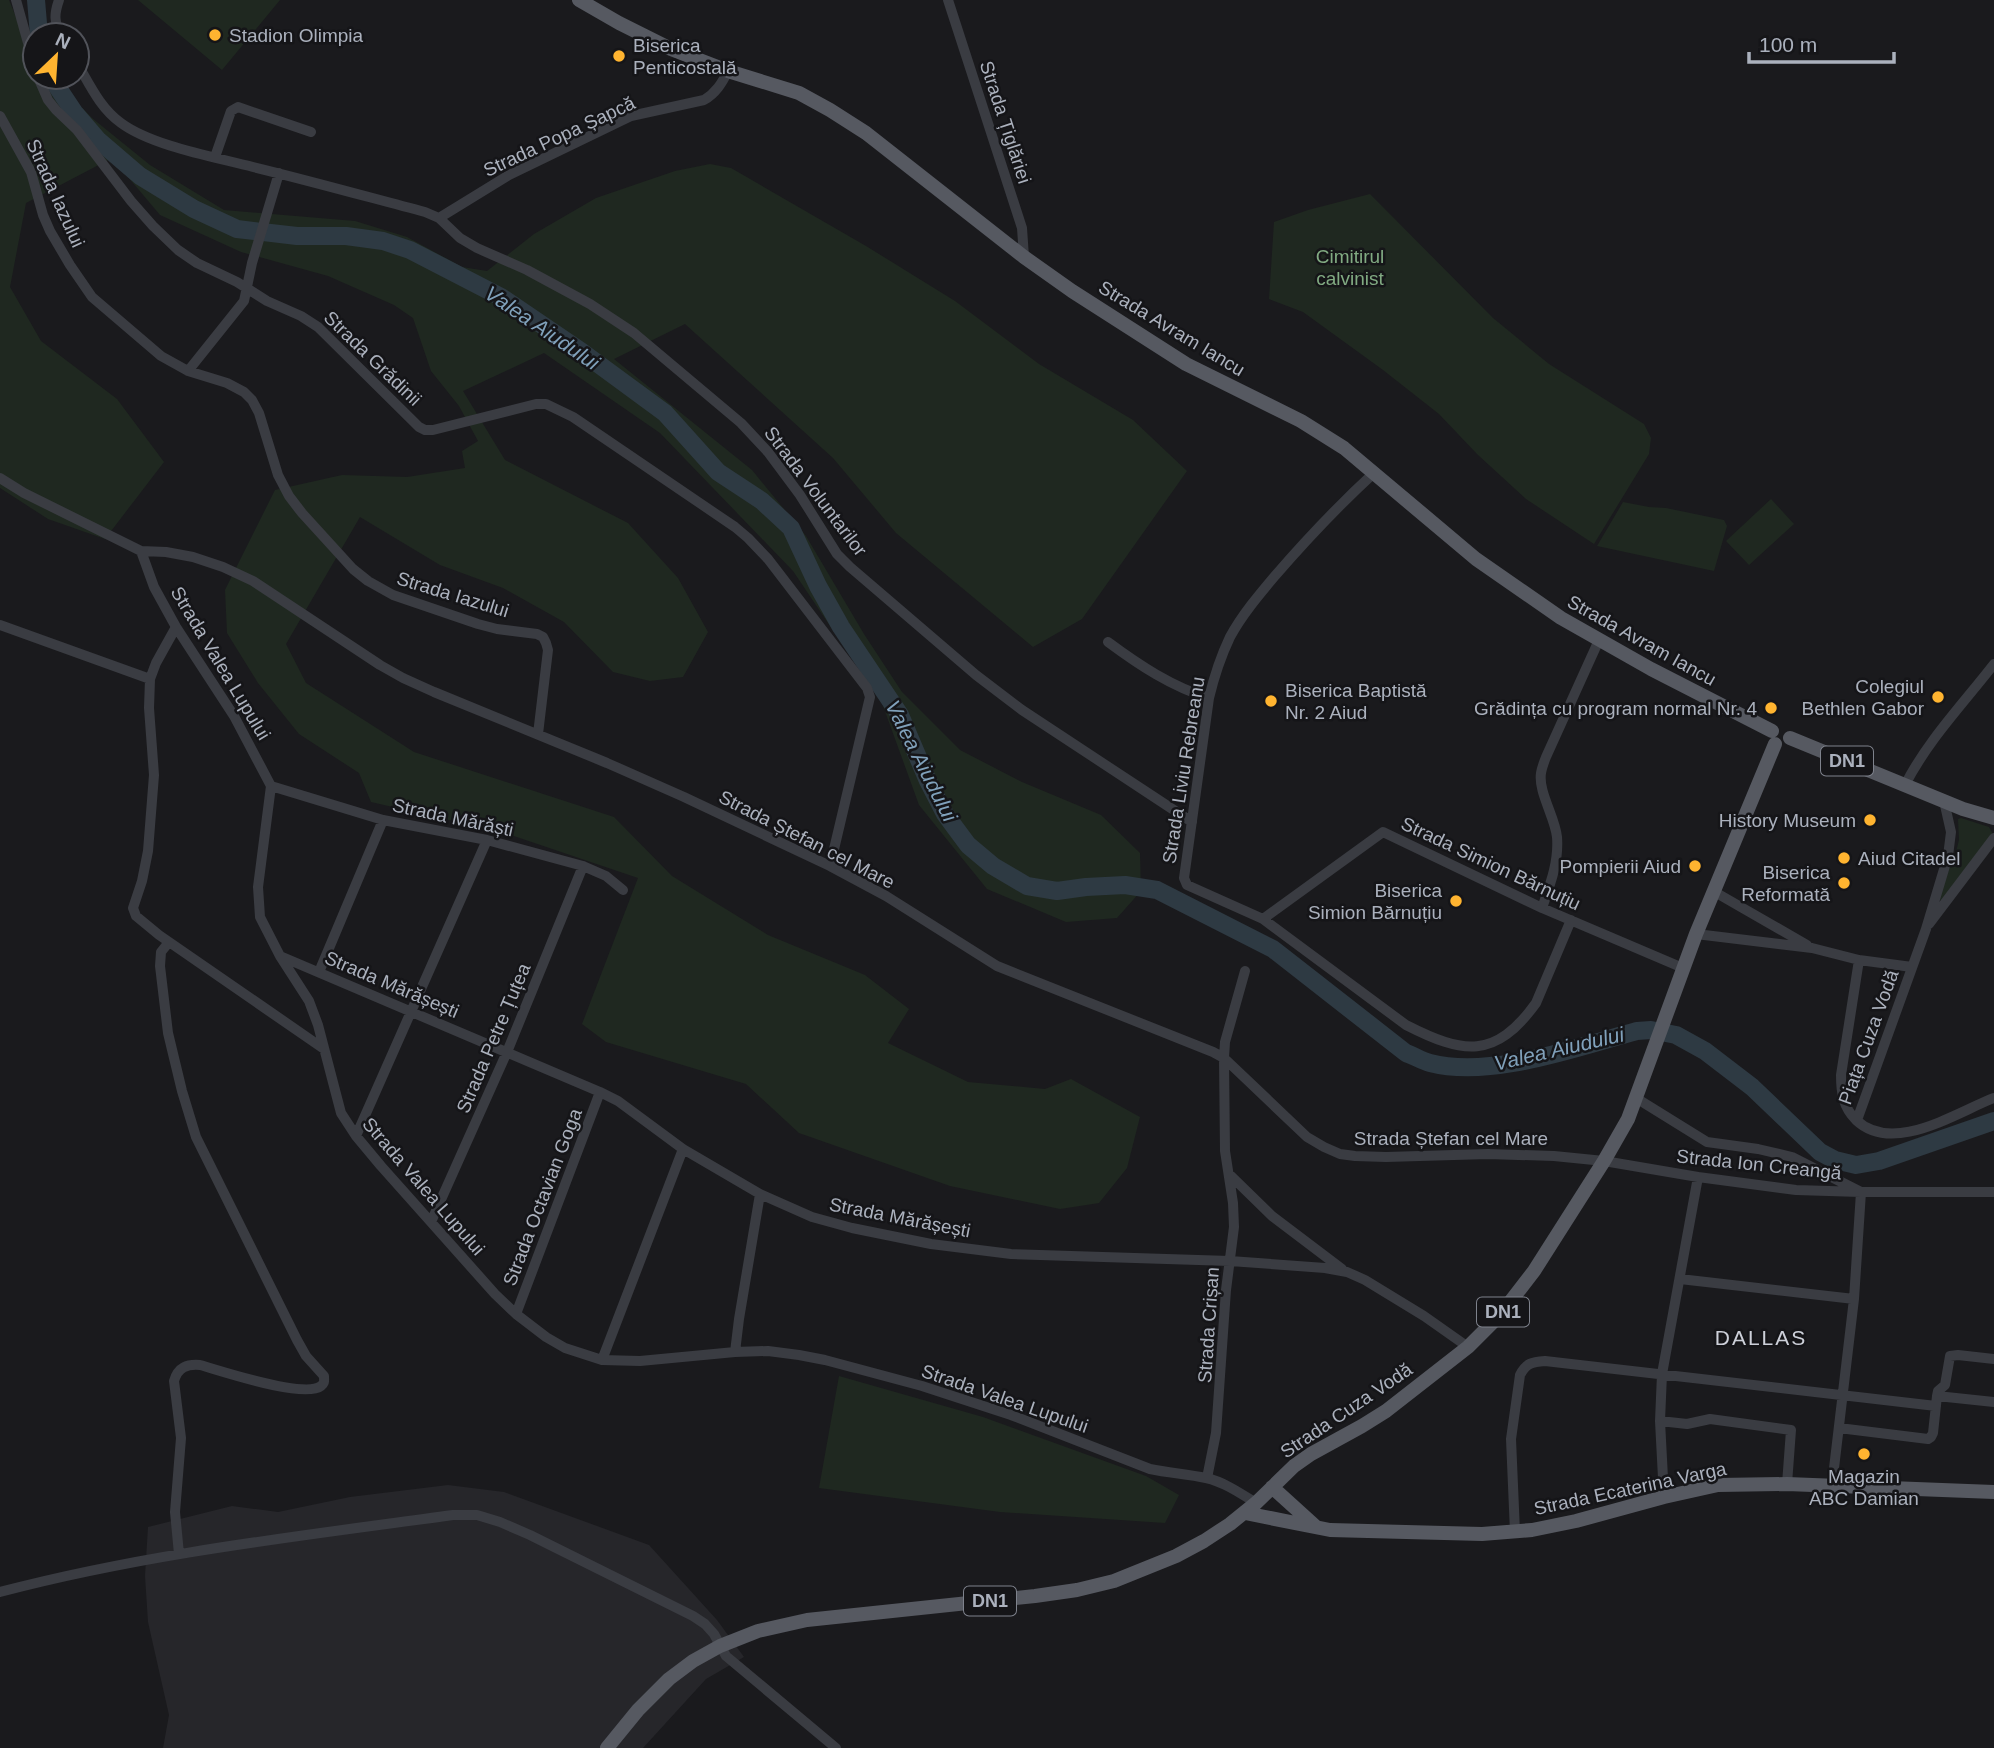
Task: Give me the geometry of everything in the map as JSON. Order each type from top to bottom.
[{"type":"main road","name":"Strada Avram Iancu","points":[[579,0],[671,49],[728,71],[799,93],[830,110],[866,133],[1024,257],[1072,291],[1186,364],[1301,421],[1344,448],[1476,559],[1561,618],[1774,737]]},
{"type":"main road","name":"DN1","points":[[1683,968],[1774,737],[1784,746],[1790,738],[1964,809],[1994,818]]},
{"type":"main road","name":"Strada Cuza Vodă","points":[[607,1748],[638,1710],[669,1679],[720,1646],[758,1631],[807,1620],[1077,1590],[1114,1581],[1176,1556],[1204,1541],[1250,1508],[1294,1466],[1311,1454],[1386,1411],[1468,1347],[1500,1315],[1523,1286],[1628,1119],[1683,968]]},
{"type":"main road","name":"Strada Ecaterina Varga","points":[[1250,1508],[1330,1530],[1482,1534],[1515,1532],[1576,1521],[1718,1485],[1832,1485],[1994,1492]]},
{"type":"main road","points":[[1272,1487],[1316,1527]]},
{"type":"street","points":[[16,0],[22,21]]},
{"type":"street","points":[[55,21],[54,14],[59,0]]},
{"type":"street","name":"Strada Țiglăriei","points":[[948,0],[1022,228],[1024,257]]},
{"type":"street","name":"Strada Popa Șapcă","points":[[439,218],[509,175],[631,116],[704,100],[720,86],[728,71]]},
{"type":"street","name":"Strada Voluntarilor","points":[[91,88],[98,100],[120,122],[147,138],[439,218],[460,238],[538,275],[634,333],[741,423],[768,452],[800,495],[837,554],[850,567],[976,675],[1022,710],[1192,822]]},
{"type":"street","name":"Strada Grădinii","points":[[44,91],[48,100],[80,133],[131,201],[178,250],[197,263],[318,327],[412,421],[425,430],[536,404],[546,404],[572,417],[748,538],[867,688],[870,697],[830,866]]},
{"type":"street","points":[[215,157],[231,111],[238,107],[311,132]]},
{"type":"street","name":"Strada Iazului","points":[[0,116],[31,172],[50,231],[92,297],[161,356],[188,371],[228,383],[252,400],[259,413],[278,475],[289,496],[353,569],[393,595],[478,624],[530,632],[543,637],[548,650],[538,734]]},
{"type":"street","points":[[188,371],[244,301],[279,173]]},
{"type":"street","name":"Strada Liviu Rebreanu","points":[[1263,919],[1187,885],[1184,878],[1214,677],[1225,648],[1249,606],[1320,526],[1374,472]]},
{"type":"street","name":"Strada Ștefan cel Mare","points":[[0,478],[24,493],[141,551],[193,557],[253,581],[403,678],[671,791],[830,866],[886,896],[997,966],[1199,1045],[1224,1058],[1307,1137],[1340,1154],[1386,1157],[1519,1154],[1604,1161]]},
{"type":"street","name":"Strada Valea Lupului","points":[[141,551],[154,586],[176,627],[234,716],[271,786],[258,887],[258,907],[264,927],[309,1002],[318,1025],[341,1113],[356,1136],[495,1294],[516,1314],[565,1348],[601,1360],[640,1361],[768,1351],[799,1355],[922,1386],[1011,1415],[1150,1469],[1207,1478],[1234,1489],[1250,1508]]},
{"type":"street","points":[[0,625],[149,679]]},
{"type":"street","points":[[176,627],[149,679],[154,775],[148,851],[133,908],[136,916],[169,942],[324,1049]]},
{"type":"street","points":[[1542,908],[1554,868],[1557,840],[1541,774],[1546,757],[1599,640]]},
{"type":"street","points":[[1108,642],[1167,680],[1192,693],[1209,698]]},
{"type":"street","points":[[1905,785],[1942,727],[1994,664]]},
{"type":"street","name":"Strada Mărăști","points":[[271,786],[383,820],[487,840],[583,866],[606,876],[624,890]]},
{"type":"street","points":[[1926,929],[1950,845],[1950,820],[1944,801]]},
{"type":"street","points":[[319,972],[383,820]]},
{"type":"street","name":"Strada Simion Bărnuțiu","points":[[1263,919],[1382,832],[1542,908],[1683,968]]},
{"type":"street","points":[[1926,929],[1994,838]]},
{"type":"street","points":[[356,1136],[487,840]]},
{"type":"street","name":"Strada Petre Țuțea","points":[[431,1222],[507,1052],[583,866]]},
{"type":"street","points":[[1713,891],[1812,948]]},
{"type":"street","points":[[1263,919],[1406,1025],[1454,1046],[1473,1047],[1489,1044],[1503,1037],[1528,1014],[1536,1003],[1571,920]]},
{"type":"street","name":"Piața Cuza Vodă","points":[[1858,960],[1841,1075],[1841,1090],[1846,1108],[1857,1120],[1926,929]]},
{"type":"street","points":[[1696,934],[1812,948],[1858,960],[1912,967]]},
{"type":"street","points":[[169,942],[160,951],[168,1033],[196,1137],[306,1356],[325,1380],[318,1388],[295,1389],[200,1365],[189,1364],[181,1368],[174,1381],[181,1438],[175,1512],[179,1554]]},
{"type":"street","name":"Strada Mărășești","points":[[280,956],[600,1092],[618,1101],[683,1149],[760,1194],[812,1217],[931,1244],[1012,1254],[1230,1261],[1347,1272],[1403,1303],[1468,1347]]},
{"type":"street","name":"Strada Crișan","points":[[1207,1478],[1216,1433],[1234,1215],[1225,1151],[1225,1042],[1245,971]]},
{"type":"street","name":"Strada Octavian Goga","points":[[516,1314],[600,1092]]},
{"type":"street","points":[[1636,1098],[1707,1142],[1792,1157],[1861,1192],[1854,1299],[1832,1485]]},
{"type":"street","points":[[1857,1120],[1871,1130],[1900,1134],[1922,1128],[1994,1098]]},
{"type":"street","points":[[601,1360],[683,1149]]},
{"type":"street","name":"Strada Ion Creangă","points":[[1604,1161],[1796,1190],[1994,1192]]},
{"type":"street","points":[[1229,1174],[1272,1216],[1347,1272]]},
{"type":"street","points":[[1664,1497],[1660,1421],[1662,1374],[1698,1177]]},
{"type":"street","points":[[735,1352],[760,1194]]},
{"type":"street","points":[[1679,1279],[1854,1299]]},
{"type":"street","points":[[1839,1428],[1928,1439],[1934,1433],[1938,1391],[1945,1385],[1950,1356],[1994,1359]]},
{"type":"street","points":[[1515,1532],[1511,1439],[1520,1375],[1532,1362],[1545,1361],[1843,1394],[1994,1402]]},
{"type":"street","points":[[1660,1421],[1687,1424],[1710,1419],[1791,1430],[1787,1484]]},
{"type":"street","points":[[0,1592],[52,1578],[179,1554],[453,1515],[477,1515],[530,1535],[693,1616],[714,1634],[726,1656],[836,1748]]},
{"type":"shaded area","points":[[448,1485],[504,1492],[649,1545],[717,1620],[744,1657],[706,1679],[643,1748],[163,1748],[169,1715],[148,1622],[145,1576],[148,1527],[232,1506],[278,1512],[350,1497]]},
{"type":"green space","points":[[0,0],[9,0],[21,29],[21,91],[66,91],[92,118],[150,165],[224,210],[355,221],[407,237],[462,267],[487,271],[534,234],[596,198],[675,171],[710,164],[731,168],[866,246],[955,301],[1039,364],[1133,420],[1187,471],[1082,619],[1033,647],[896,533],[833,458],[685,324],[614,359],[752,470],[806,536],[902,692],[960,750],[1022,782],[1101,815],[1140,853],[1141,891],[1117,918],[1066,922],[987,889],[919,805],[882,703],[793,571],[660,433],[544,353],[463,391],[505,460],[628,523],[678,578],[708,632],[683,677],[650,681],[613,672],[564,622],[503,588],[440,565],[360,517],[286,644],[306,683],[414,752],[614,817],[672,876],[768,935],[865,975],[909,1009],[888,1043],[968,1082],[1045,1089],[1071,1079],[1140,1117],[1127,1168],[1099,1203],[1060,1209],[950,1186],[799,1133],[746,1084],[606,1042],[582,1024],[638,878],[505,833],[371,802],[359,773],[299,734],[258,683],[227,633],[225,590],[275,490],[342,475],[407,477],[465,468],[462,451],[478,441],[459,406],[431,371],[413,318],[394,305],[328,276],[241,252],[160,215],[112,158],[26,203],[10,287],[41,341],[117,399],[164,462],[105,539],[48,519],[0,488]]},
{"type":"green space","name":"Stadion Olimpia","points":[[138,0],[280,0],[222,70]]},
{"type":"green space","name":"Cimitirul calvinist","points":[[1370,194],[1493,318],[1549,364],[1644,424],[1651,438],[1649,454],[1594,544],[1526,499],[1439,414],[1383,370],[1303,312],[1269,299],[1274,222]]},
{"type":"green space","points":[[1771,499],[1794,524],[1749,565],[1726,541]]},
{"type":"green space","points":[[1623,502],[1724,520],[1727,526],[1714,571],[1597,546]]},
{"type":"green space","points":[[1958,819],[1989,827],[1993,834],[1944,902],[1938,899],[1957,848]]},
{"type":"green space","points":[[839,1376],[983,1417],[1146,1476],[1179,1495],[1165,1523],[1000,1512],[819,1488]]},
{"type":"waterway","name":"Valea Aiudului","points":[[36,0],[38,21]]},
{"type":"waterway","name":"Valea Aiudului","points":[[60,91],[98,140],[140,176],[194,209],[237,229],[297,236],[346,236],[383,241],[410,250],[501,297],[665,413],[718,472],[762,501],[791,528],[841,627],[900,715],[945,814],[968,845],[993,866],[1027,886],[1057,891],[1125,885],[1157,890],[1273,949],[1406,1053],[1430,1063],[1480,1067],[1534,1059],[1637,1031],[1651,1030],[1676,1035],[1705,1051],[1752,1087],[1820,1152],[1835,1160],[1856,1165],[1879,1161],[1994,1121]]},
{"type":"place","name":"Stadion Olimpia","points":[[215,35]]},
{"type":"place","name":"Biserica Penticostală","points":[[619,56]]},
{"type":"place","name":"Colegiul Bethlen Gabor","points":[[1938,697]]},
{"type":"place","name":"Biserica Baptistă Nr. 2 Aiud","points":[[1271,701]]},
{"type":"place","name":"Grădința cu program normal Nr. 4","points":[[1771,708]]},
{"type":"place","name":"History Museum","points":[[1870,820]]},
{"type":"place","name":"Aiud Citadel","points":[[1844,858]]},
{"type":"place","name":"Pompierii Aiud","points":[[1695,866]]},
{"type":"place","name":"Biserica Reformată","points":[[1844,883]]},
{"type":"place","name":"Biserica Simion Bărnuțiu","points":[[1456,901]]},
{"type":"place","name":"Magazin ABC Damian","points":[[1864,1454]]},
{"type":"district","name":"DALLAS","points":[[1761,1338]]}]
